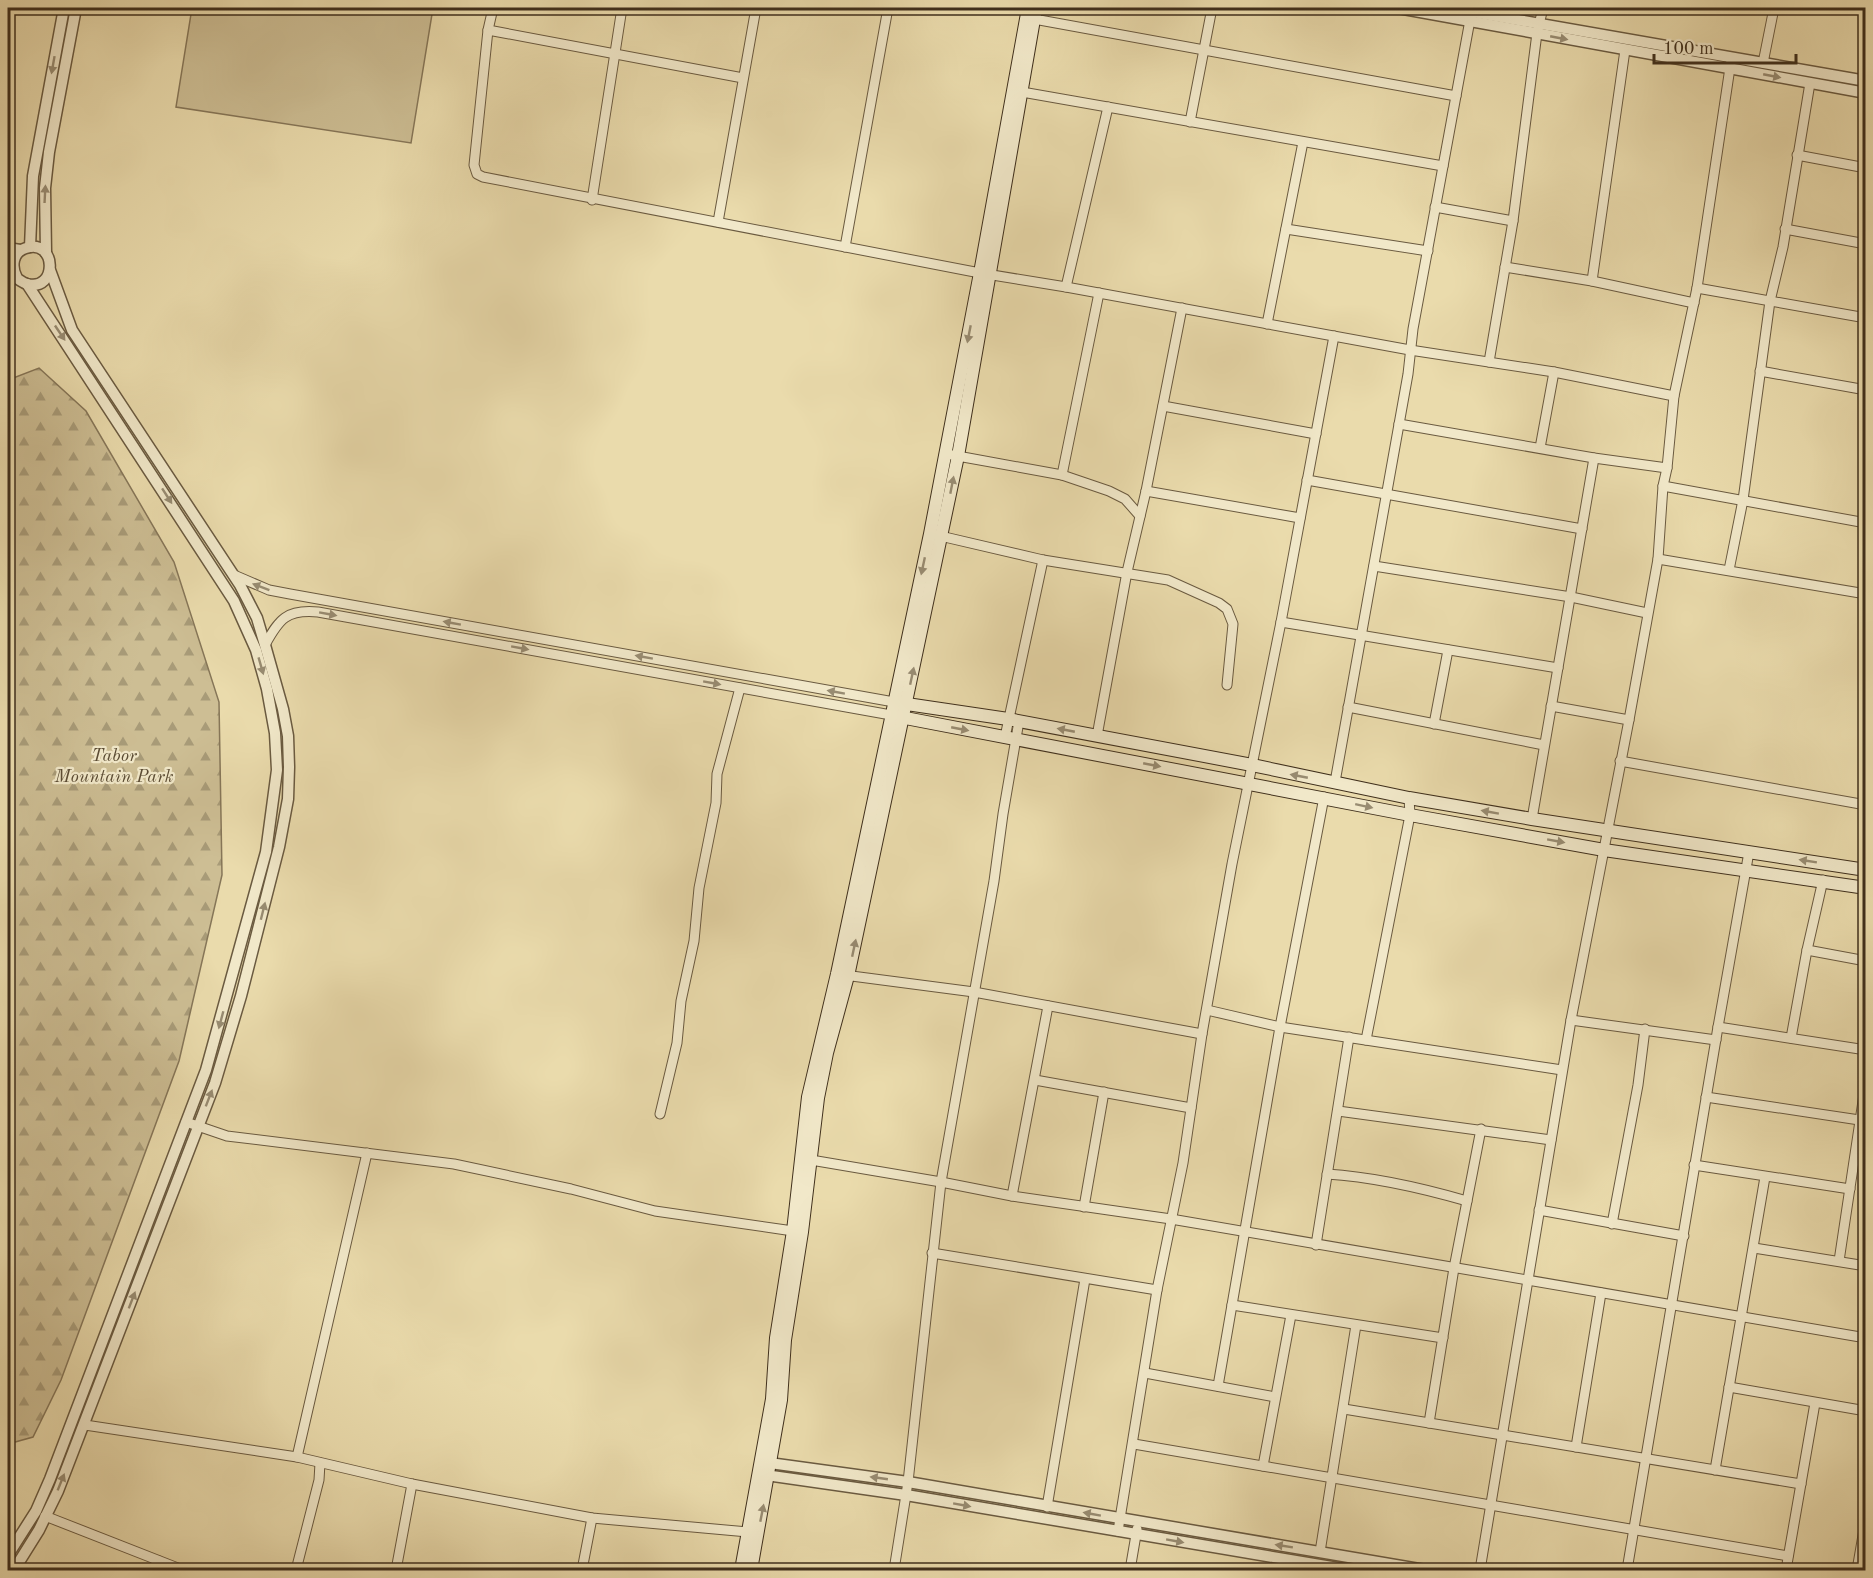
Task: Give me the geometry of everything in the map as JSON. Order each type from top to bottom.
[{"type":"main road","points":[[741,1570],[748,1532],[781,1400],[785,1340],[818,1098],[952,455],[985,274],[1028,8]]},
{"type":"main road","points":[[985,274],[1022,92],[1035,13]]},
{"type":"main road","points":[[900,703],[1013,720],[1252,765],[1409,798],[1606,832],[1866,870]]},
{"type":"main road","points":[[897,716],[1604,850],[1866,888]]},
{"type":"main road","points":[[751,1570],[765,1469],[776,1338],[793,1231],[808,1097],[843,975]]},
{"type":"street","points":[[17,278],[13,260],[25,249],[33,176],[64,8]]},
{"type":"street","points":[[14,1570],[58,1491],[218,1072],[241,996],[279,847],[288,799],[288,736],[283,708],[257,618],[234,575],[72,330],[50,270],[50,262],[46,253],[45,188],[49,152],[76,8]]},
{"type":"street","points":[[493,8],[488,30],[474,170],[483,177],[592,200],[985,274],[1410,350],[1554,372],[1674,396]]},
{"type":"street","points":[[592,200],[622,8]]},
{"type":"street","points":[[718,222],[756,8]]},
{"type":"street","points":[[845,247],[888,8]]},
{"type":"street","points":[[1190,122],[1212,8]]},
{"type":"street","points":[[1398,8],[1539,28],[1730,63],[1810,84],[1866,93]]},
{"type":"street","points":[[1450,8],[1625,50],[1730,63],[1763,63],[1866,81]]},
{"type":"street","points":[[1489,362],[1513,221],[1543,8]]},
{"type":"street","points":[[1763,63],[1774,8]]},
{"type":"street","points":[[1035,13],[1203,50],[1456,96]]},
{"type":"street","points":[[1335,782],[1435,207],[1470,20]]},
{"type":"street","points":[[488,30],[743,78]]},
{"type":"street","points":[[1592,281],[1625,50]]},
{"type":"street","points":[[1480,1570],[1570,1020],[1658,559],[1663,486],[1674,396],[1697,288],[1730,63]]},
{"type":"street","points":[[1729,570],[1743,500],[1770,301],[1810,84]]},
{"type":"street","points":[[1022,92],[1443,166]]},
{"type":"street","points":[[1066,287],[1108,107]]},
{"type":"street","points":[[1267,324],[1304,142]]},
{"type":"street","points":[[1797,155],[1866,168]]},
{"type":"street","points":[[1435,207],[1513,221]]},
{"type":"street","points":[[1286,229],[1428,251]]},
{"type":"street","points":[[1785,229],[1866,244]]},
{"type":"street","points":[[8,248],[38,248],[46,253]]},
{"type":"street","points":[[1505,267],[1592,281],[1694,303]]},
{"type":"street","points":[[27,284],[39,283],[45,279],[50,270]]},
{"type":"street","points":[[8,271],[27,284],[234,601],[256,650],[267,689],[275,734],[277,770],[266,852],[206,1070],[50,1479],[36,1511],[8,1555]]},
{"type":"street","points":[[1697,288],[1866,318]]},
{"type":"street","points":[[1062,475],[1099,293]]},
{"type":"street","points":[[1097,736],[1127,572],[1146,491],[1182,308]]},
{"type":"street","points":[[1119,1531],[1157,1290],[1183,1163],[1202,1034],[1334,336]]},
{"type":"street","points":[[1760,371],[1866,390]]},
{"type":"street","points":[[1540,448],[1554,372]]},
{"type":"street","points":[[1163,406],[1316,434]]},
{"type":"street","points":[[1399,424],[1594,458],[1667,468]]},
{"type":"street","points":[[952,455],[1062,475],[1109,490],[1125,499],[1140,516]]},
{"type":"street","points":[[1532,819],[1594,458]]},
{"type":"street","points":[[1307,480],[1582,529]]},
{"type":"street","points":[[1663,486],[1866,523]]},
{"type":"street","points":[[1146,491],[1300,518]]},
{"type":"street","points":[[936,535],[1043,560],[1168,580],[1187,587],[1227,609],[1231,615],[1233,636],[1227,685]]},
{"type":"street","points":[[1658,559],[1866,594]]},
{"type":"street","points":[[894,1570],[908,1482],[940,1182],[974,992],[1013,720],[1043,560]]},
{"type":"street","points":[[1374,566],[1570,597],[1647,613]]},
{"type":"street","points":[[234,575],[269,590],[900,703]]},
{"type":"street","points":[[366,608],[368,621]]},
{"type":"street","points":[[266,645],[278,624],[294,612],[304,610],[897,716]]},
{"type":"street","points":[[1281,622],[1558,668]]},
{"type":"street","points":[[1434,724],[1448,650]]},
{"type":"street","points":[[660,1114],[677,1043],[681,1001],[694,941],[699,888],[716,803],[717,774],[740,688]]},
{"type":"street","points":[[1551,706],[1629,720]]},
{"type":"street","points":[[1348,707],[1544,745]]},
{"type":"street","points":[[1620,762],[1866,805]]},
{"type":"street","points":[[1218,1386],[1280,1027],[1324,797]]},
{"type":"street","points":[[1366,1040],[1410,815],[1409,798]]},
{"type":"street","points":[[1627,1570],[1670,1304],[1684,1236],[1694,1165],[1749,852]]},
{"type":"street","points":[[1791,1038],[1823,880]]},
{"type":"street","points":[[1807,950],[1866,961]]},
{"type":"street","points":[[843,975],[974,992],[1202,1034]]},
{"type":"street","points":[[229,992],[241,996]]},
{"type":"street","points":[[1012,1196],[1048,1006]]},
{"type":"street","points":[[1207,1010],[1280,1027],[1562,1070]]},
{"type":"street","points":[[1570,1020],[1716,1040]]},
{"type":"street","points":[[1718,1027],[1866,1050]]},
{"type":"street","points":[[1612,1224],[1638,1085],[1645,1029]]},
{"type":"street","points":[[1316,1245],[1349,1037]]},
{"type":"street","points":[[1035,1080],[1191,1108]]},
{"type":"street","points":[[1839,1262],[1862,1121],[1866,1081]]},
{"type":"street","points":[[1084,1207],[1104,1092]]},
{"type":"street","points":[[1706,1097],[1862,1121]]},
{"type":"street","points":[[1338,1111],[1551,1140]]},
{"type":"street","points":[[186,1122],[197,1128],[227,1136],[454,1164],[511,1175],[655,1211],[793,1231]]},
{"type":"street","points":[[1429,1423],[1454,1268],[1481,1130]]},
{"type":"street","points":[[297,1458],[367,1153]]},
{"type":"street","points":[[811,1160],[1012,1196],[1244,1232],[1866,1338]]},
{"type":"street","points":[[1694,1165],[1850,1189]]},
{"type":"street","points":[[1327,1174],[1348,1175],[1407,1186],[1467,1201]]},
{"type":"street","points":[[1714,1470],[1766,1177]]},
{"type":"street","points":[[1539,1210],[1684,1236]]},
{"type":"street","points":[[1754,1248],[1866,1266]]},
{"type":"street","points":[[932,1253],[1157,1290]]},
{"type":"street","points":[[1047,1507],[1085,1279]]},
{"type":"street","points":[[1576,1447],[1601,1293]]},
{"type":"street","points":[[1232,1305],[1443,1338]]},
{"type":"street","points":[[1263,1466],[1291,1315]]},
{"type":"street","points":[[1320,1552],[1356,1325]]},
{"type":"street","points":[[1145,1373],[1275,1397]]},
{"type":"street","points":[[1729,1387],[1866,1411]]},
{"type":"street","points":[[1786,1570],[1815,1403]]},
{"type":"street","points":[[1344,1409],[1801,1484]]},
{"type":"street","points":[[85,1425],[297,1458],[412,1484],[592,1518],[748,1532]]},
{"type":"street","points":[[1134,1444],[1788,1556]]},
{"type":"street","points":[[296,1570],[319,1480],[320,1463]]},
{"type":"street","points":[[765,1469],[908,1482],[1425,1570]]},
{"type":"street","points":[[765,1469],[1318,1568],[1350,1570]]},
{"type":"street","points":[[396,1570],[412,1484]]},
{"type":"street","points":[[45,1516],[183,1570]]},
{"type":"street","points":[[582,1570],[592,1518]]},
{"type":"street","points":[[1857,1570],[1866,1518]]},
{"type":"street","points":[[1130,1570],[1139,1522]]},
{"type":"street","points":[[151,1570],[159,1561]]},
{"type":"green space","points":[[192,8],[433,8],[411,143],[176,107]]},
{"type":"green space","name":"Tabor Mountain Park","points":[[39,368],[86,411],[174,562],[219,702],[222,875],[179,1061],[61,1380],[33,1437],[8,1444],[8,380]]}]
